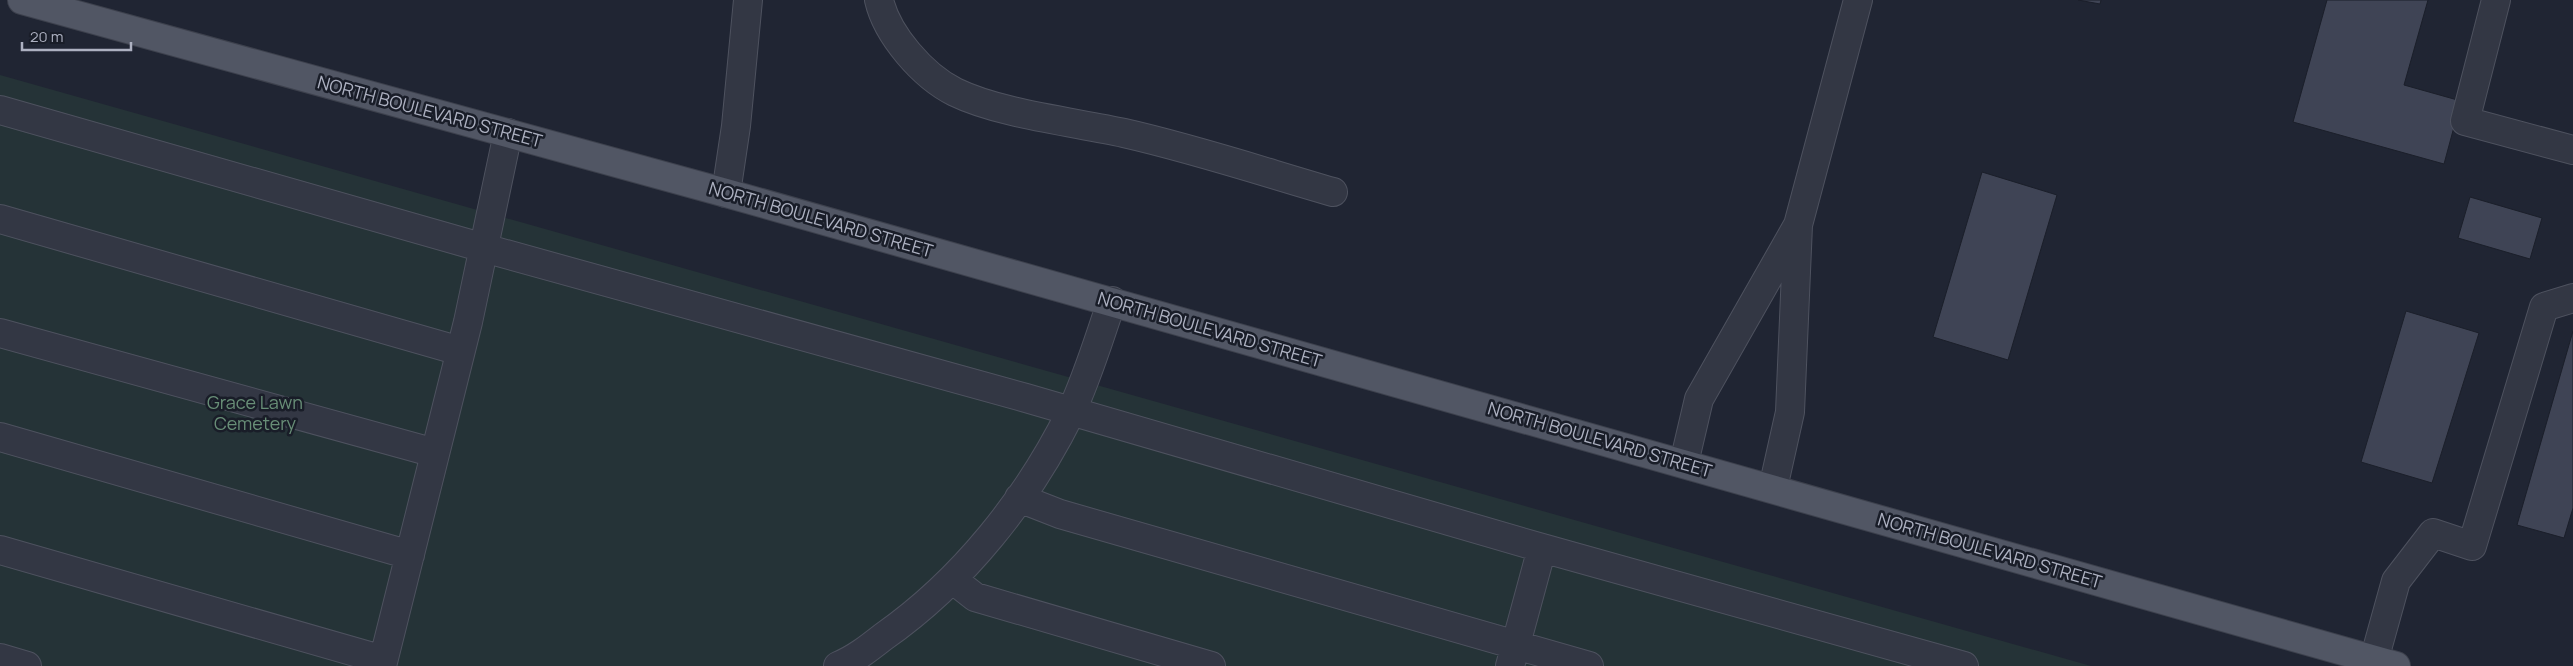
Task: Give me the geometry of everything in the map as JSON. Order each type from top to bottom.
[{"type":"main road","name":"NORTH BOULEVARD STREET","points":[[22,0],[1112,301],[2385,663]]},
{"type":"street","points":[[726,193],[736,126],[748,0]]},
{"type":"street","points":[[879,0],[905,50],[926,72],[954,92],[993,106],[1127,134],[1333,192]]},
{"type":"street","points":[[1773,488],[1790,412],[1798,225],[1858,0]]},
{"type":"street","points":[[2496,0],[2465,121],[2573,150]]},
{"type":"street","points":[[0,110],[484,248],[1071,411],[1542,548],[1964,666]]},
{"type":"street","points":[[0,550],[382,663],[460,351],[508,133]]},
{"type":"street","points":[[0,219],[460,351]]},
{"type":"street","points":[[1684,463],[1699,399],[1798,225]]},
{"type":"street","points":[[2385,663],[2396,581],[2433,533],[2472,546],[2544,307],[2573,298]]},
{"type":"street","points":[[848,664],[907,620],[952,579],[1004,521],[1071,411],[1112,301]]},
{"type":"street","points":[[0,332],[435,453]]},
{"type":"street","points":[[0,438],[410,555]]},
{"type":"street","points":[[1019,498],[1060,514],[1513,656],[1589,666]]},
{"type":"street","points":[[1513,656],[1542,548]]},
{"type":"street","points":[[952,579],[976,597],[1210,666]]},
{"type":"street","points":[[0,658],[27,666]]},
{"type":"green space","name":"Grace Lawn Cemetery","points":[[0,75],[2091,666],[0,666]]},
{"type":"building","points":[[2078,0],[2101,0],[2100,4]]},
{"type":"building","points":[[2327,0],[2428,0],[2404,85],[2461,101],[2444,164],[2293,122]]},
{"type":"building","points":[[1982,172],[2057,195],[2008,360],[1933,337]]},
{"type":"building","points":[[2470,197],[2542,218],[2530,259],[2458,238]]},
{"type":"building","points":[[2406,311],[2479,333],[2432,483],[2361,462]]},
{"type":"building","points":[[2573,331],[2573,508],[2564,538],[2517,525]]}]
